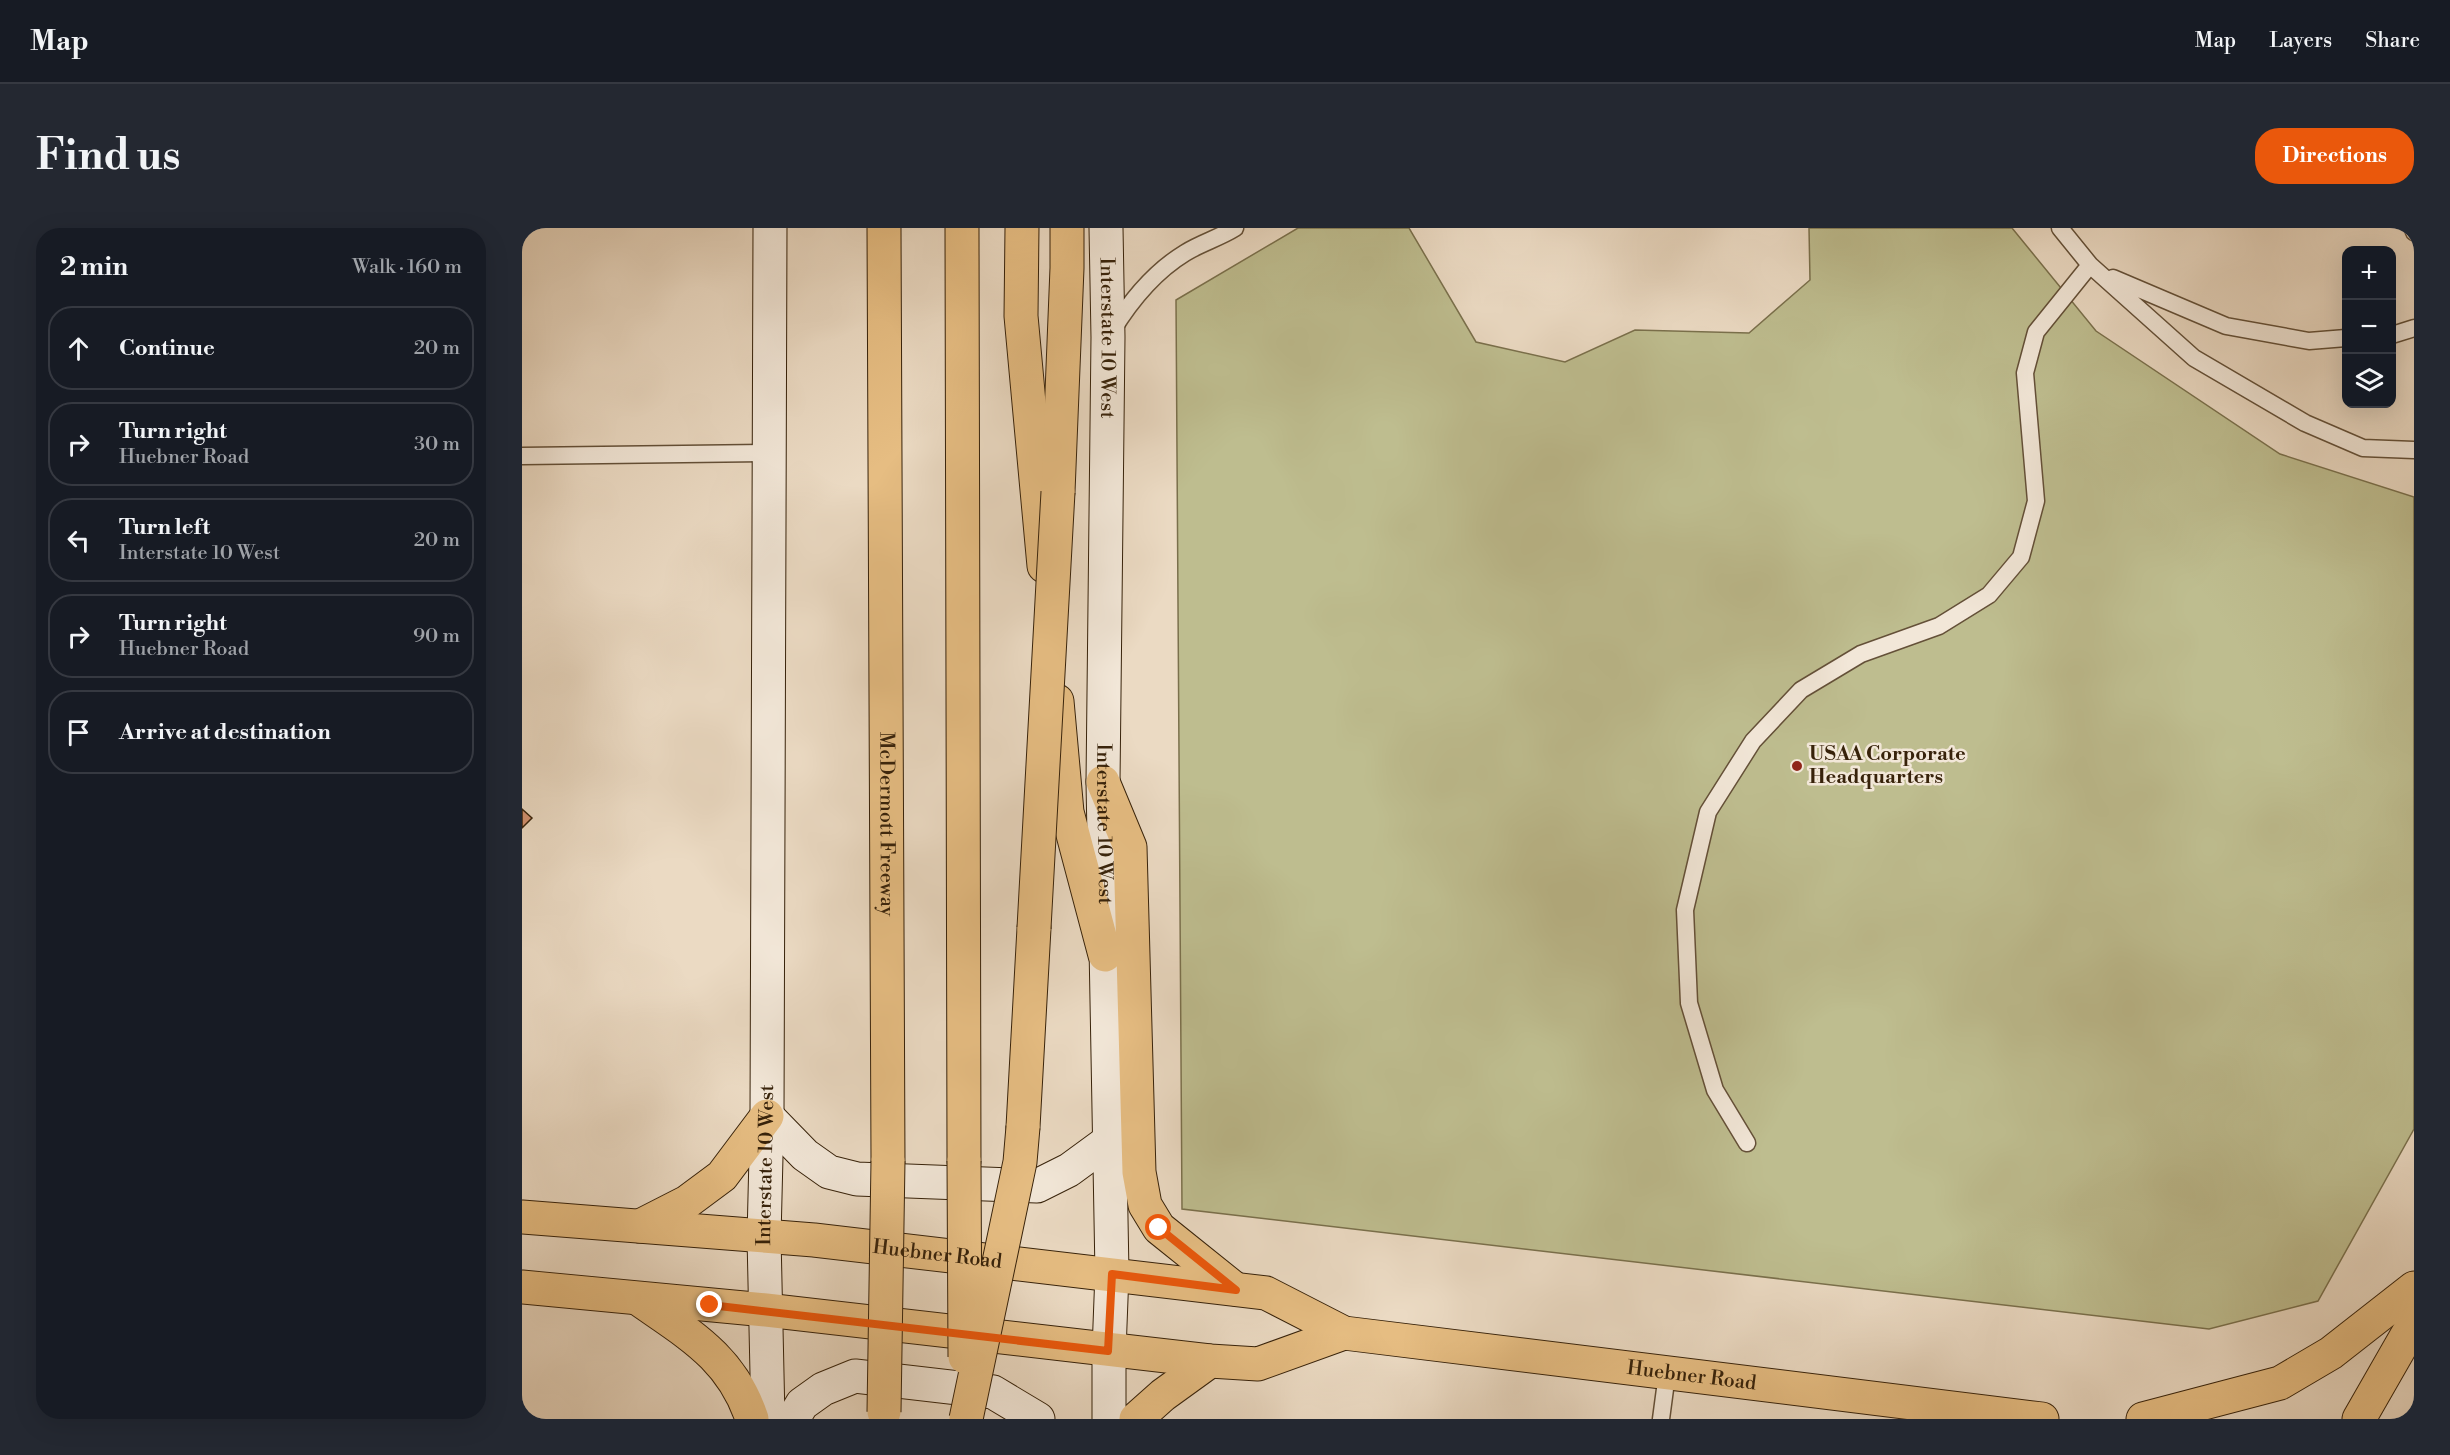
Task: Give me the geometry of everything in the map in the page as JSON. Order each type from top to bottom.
[{"type":"main road","name":"Interstate 10 West","points":[[768,1419],[764,1237],[767,1116],[770,228]]},
{"type":"main road","name":"McDermott Freeway","points":[[884,228],[888,1161],[884,1415]]},
{"type":"main road","points":[[962,228],[965,1419]]},
{"type":"main road","points":[[1022,228],[1021,316],[1067,812],[1105,955]]},
{"type":"main road","points":[[965,1419],[1020,1162],[1023,1127],[1058,492],[1067,228]]},
{"type":"main road","name":"Interstate 10 West","points":[[1106,228],[1108,337],[1103,782],[1112,1274],[1108,1351],[1109,1419]]},
{"type":"main road","points":[[1103,782],[1130,846],[1139,1172],[1144,1205],[1159,1228],[1236,1290]]},
{"type":"main road","points":[[640,1226],[687,1202],[722,1176],[767,1116],[805,1155],[829,1172],[857,1179],[1036,1186],[1069,1170],[1110,1140]]},
{"type":"main road","name":"Huebner Road","points":[[522,1217],[764,1237],[1112,1274],[1266,1293],[1344,1333],[1987,1416],[2042,1419]]},
{"type":"main road","name":"Huebner Road","points":[[522,1287],[766,1310],[1108,1351],[1258,1364],[1344,1333]]},
{"type":"main road","points":[[2144,1419],[2280,1383],[2322,1359],[2414,1288]]},
{"type":"main road","points":[[636,1298],[703,1343],[722,1362],[744,1396],[752,1419]]},
{"type":"main road","points":[[2359,1419],[2414,1323]]},
{"type":"main road","points":[[1137,1419],[1163,1395],[1210,1361]]},
{"type":"main road","points":[[793,1419],[802,1404],[823,1389],[855,1376],[993,1392],[1038,1419]]},
{"type":"lane","points":[[1108,337],[1130,302],[1155,277],[1185,252],[1235,228]]},
{"type":"lane","points":[[2060,228],[2090,265],[2194,358],[2305,423],[2363,448],[2414,450]]},
{"type":"lane","points":[[2090,265],[2123,283],[2226,326],[2309,341],[2342,338]]},
{"type":"lane","points":[[1747,1143],[1715,1090],[1689,1003],[1684,910],[1708,812],[1753,741],[1800,690],[1862,654],[1939,626],[1989,595],[2021,556],[2036,501],[2025,373],[2036,332],[2090,265]]},
{"type":"lane","points":[[2396,333],[2414,328]]},
{"type":"lane","points":[[522,456],[769,453]]},
{"type":"lane","points":[[1661,1419],[1667,1374]]},
{"type":"shaded area","name":"USAA Corporate Headquarters","points":[[1298,228],[1409,228],[1476,342],[1565,362],[1635,330],[1749,333],[1810,280],[1809,228],[2012,228],[2096,331],[2280,454],[2414,497],[2414,1129],[2318,1301],[2209,1329],[1182,1209],[1176,300]]},
{"type":"building","points":[[522,809],[532,818],[522,828]]},
{"type":"place","name":"USAA Corporate Headquarters","points":[[1797,766]]},
{"type":"route","points":[[710,1305],[1108,1351],[1112,1274],[1236,1290],[1189,1255],[1159,1228]]}]
